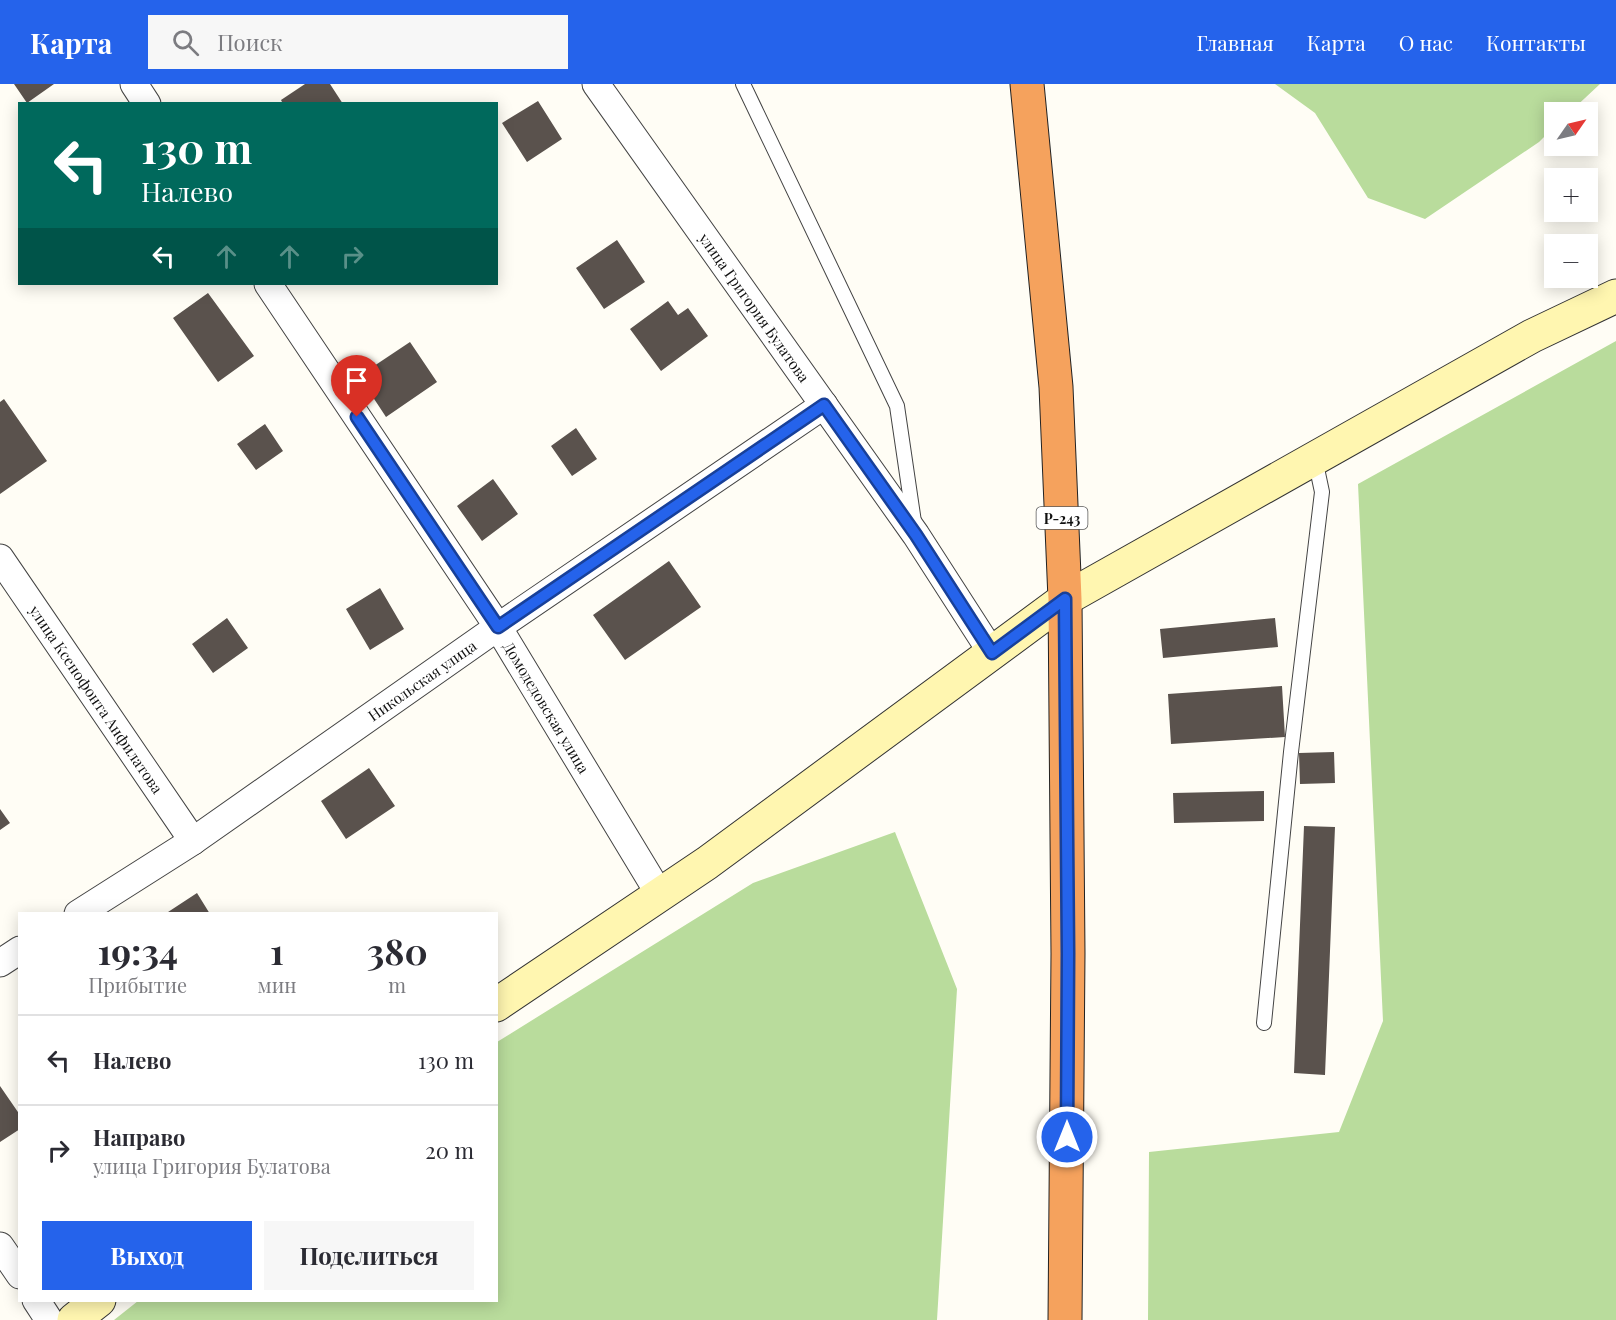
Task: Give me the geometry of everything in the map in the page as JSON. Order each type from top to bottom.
[{"type":"highway","name":"Р-243","points":[[1027,84],[1056,387],[1065,599],[1068,953],[1065,1320]]},
{"type":"street","points":[[134,84],[146,102]]},
{"type":"street","name":"улица Григория Булатова","points":[[596,84],[916,535],[992,653]]},
{"type":"street","name":"Домодедовская улица","points":[[269,285],[498,627],[660,895]]},
{"type":"street","points":[[498,1004],[716,856],[1065,599],[1532,336],[1616,297]]},
{"type":"street","name":"Никольская улица","points":[[81,912],[193,841],[498,627],[824,405]]},
{"type":"street","name":"улица Ксенофонта Анфилатова","points":[[0,558],[193,841]]},
{"type":"street","points":[[0,963],[18,951]]},
{"type":"street","points":[[0,1246],[18,1272]]},
{"type":"street","points":[[37,1302],[49,1320]]},
{"type":"street","points":[[74,1320],[96,1302]]},
{"type":"lane","points":[[742,84],[897,406],[916,535]]},
{"type":"lane","points":[[1264,1023],[1291,752],[1322,492],[1315,459]]},
{"type":"green space","points":[[1275,84],[1600,84],[1581,102],[1544,102],[1544,137],[1539,142],[1425,219],[1368,198],[1315,113]]},
{"type":"green space","points":[[1616,341],[1616,1320],[1148,1320],[1149,1152],[1339,1132],[1383,1021],[1358,484]]},
{"type":"green space","points":[[895,832],[957,989],[937,1320],[114,1320],[137,1302],[498,1302],[498,1041],[753,883]]},
{"type":"building","points":[[14,84],[54,84],[28,102]]},
{"type":"building","points":[[305,84],[330,84],[342,102],[282,102],[281,100]]},
{"type":"building","points":[[538,101],[562,139],[527,162],[502,123]]},
{"type":"building","points":[[617,240],[645,282],[604,309],[576,268]]},
{"type":"building","points":[[208,293],[254,356],[218,382],[173,318]]},
{"type":"building","points":[[668,301],[678,315],[688,308],[708,336],[661,371],[630,329]]},
{"type":"building","points":[[410,342],[437,382],[386,417],[359,376]]},
{"type":"building","points":[[4,399],[47,461],[0,494],[0,402]]},
{"type":"building","points":[[265,424],[283,451],[256,470],[237,444]]},
{"type":"building","points":[[576,428],[597,459],[572,476],[551,446]]},
{"type":"building","points":[[493,479],[518,514],[482,541],[457,506]]},
{"type":"building","points":[[669,561],[701,607],[625,660],[593,615]]},
{"type":"building","points":[[380,588],[404,629],[370,650],[346,609]]},
{"type":"building","points":[[227,618],[248,648],[213,673],[192,644]]},
{"type":"building","points":[[1275,618],[1278,647],[1163,658],[1160,629]]},
{"type":"building","points":[[1282,686],[1285,737],[1171,744],[1168,694]]},
{"type":"building","points":[[1334,752],[1335,783],[1300,784],[1299,753]]},
{"type":"building","points":[[369,768],[395,806],[346,839],[321,801]]},
{"type":"building","points":[[1264,791],[1264,821],[1174,823],[1173,793]]},
{"type":"building","points":[[0,809],[10,823],[0,830]]},
{"type":"building","points":[[1304,826],[1335,827],[1325,1075],[1294,1073]]},
{"type":"building","points":[[197,893],[209,912],[168,912]]},
{"type":"building","points":[[0,1086],[18,1112],[18,1130],[0,1142]]},
{"type":"route","points":[[357,417],[498,627],[824,405],[916,535],[992,653],[1065,599],[1067,1137]]}]
